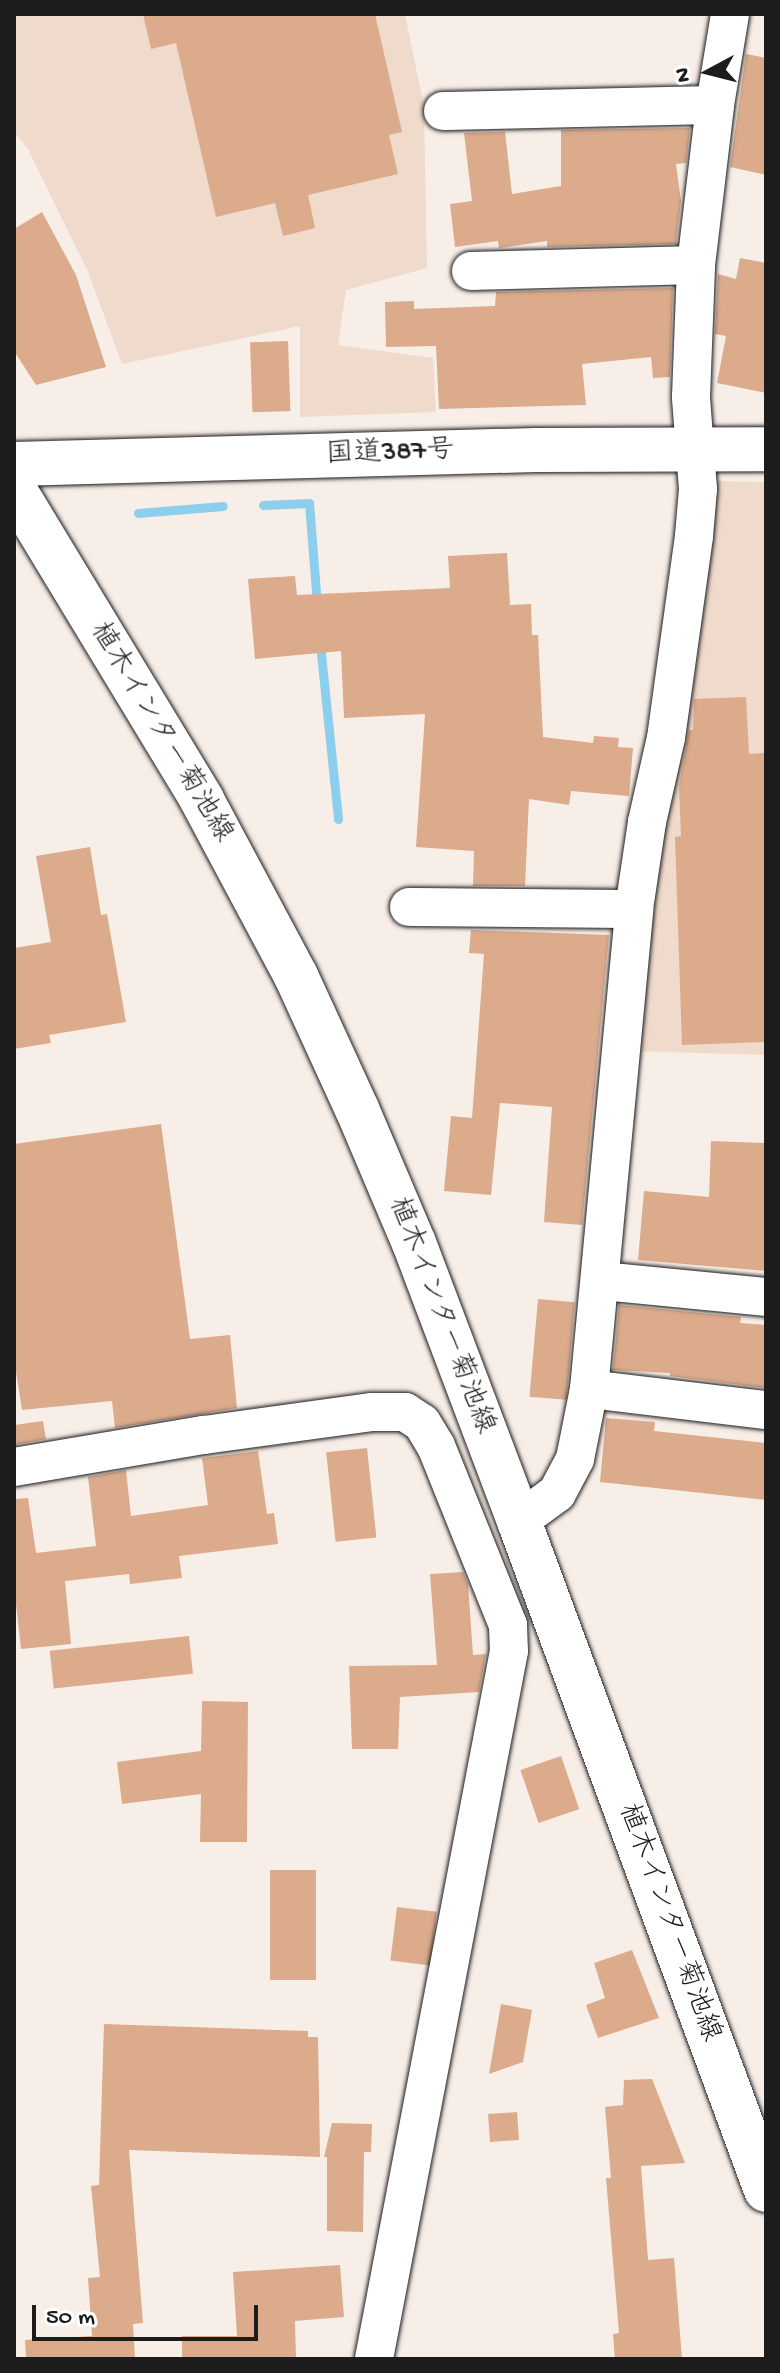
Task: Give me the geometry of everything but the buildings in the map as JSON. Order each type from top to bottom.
[{"type":"main road","name":"国道387号","points":[[14,464],[694,447],[766,449]]},
{"type":"main road","name":"植木インター菊池線","points":[[14,489],[202,800],[296,976],[414,1243],[766,2190]]},
{"type":"street","points":[[519,1521],[557,1493],[575,1459],[589,1389],[602,1281],[634,909],[647,822],[666,738],[694,536],[698,489],[691,397],[696,265],[715,105],[730,14]]},
{"type":"street","points":[[443,111],[715,105]]},
{"type":"street","points":[[471,271],[696,265]]},
{"type":"street","points":[[409,907],[634,909]]},
{"type":"street","points":[[602,1281],[766,1297]]},
{"type":"street","points":[[589,1389],[766,1410]]},
{"type":"street","points":[[14,1467],[219,1432],[372,1412],[405,1412],[422,1423],[436,1446],[508,1625],[509,1651],[374,2359]]},
{"type":"street","points":[[508,1625],[542,1581]]},
{"type":"shaded area","points":[[14,14],[405,14],[424,107],[427,268],[346,290],[338,345],[433,358],[436,412],[300,417],[300,326],[122,364],[88,272],[28,149],[14,132]]},
{"type":"shaded area","points":[[717,481],[766,482],[766,1055],[633,1051],[711,493]]},
{"type":"waterway","points":[[263,505],[309,503],[317,605]]},
{"type":"waterway","points":[[138,513],[223,506]]},
{"type":"waterway","points":[[320,644],[338,819]]}]
